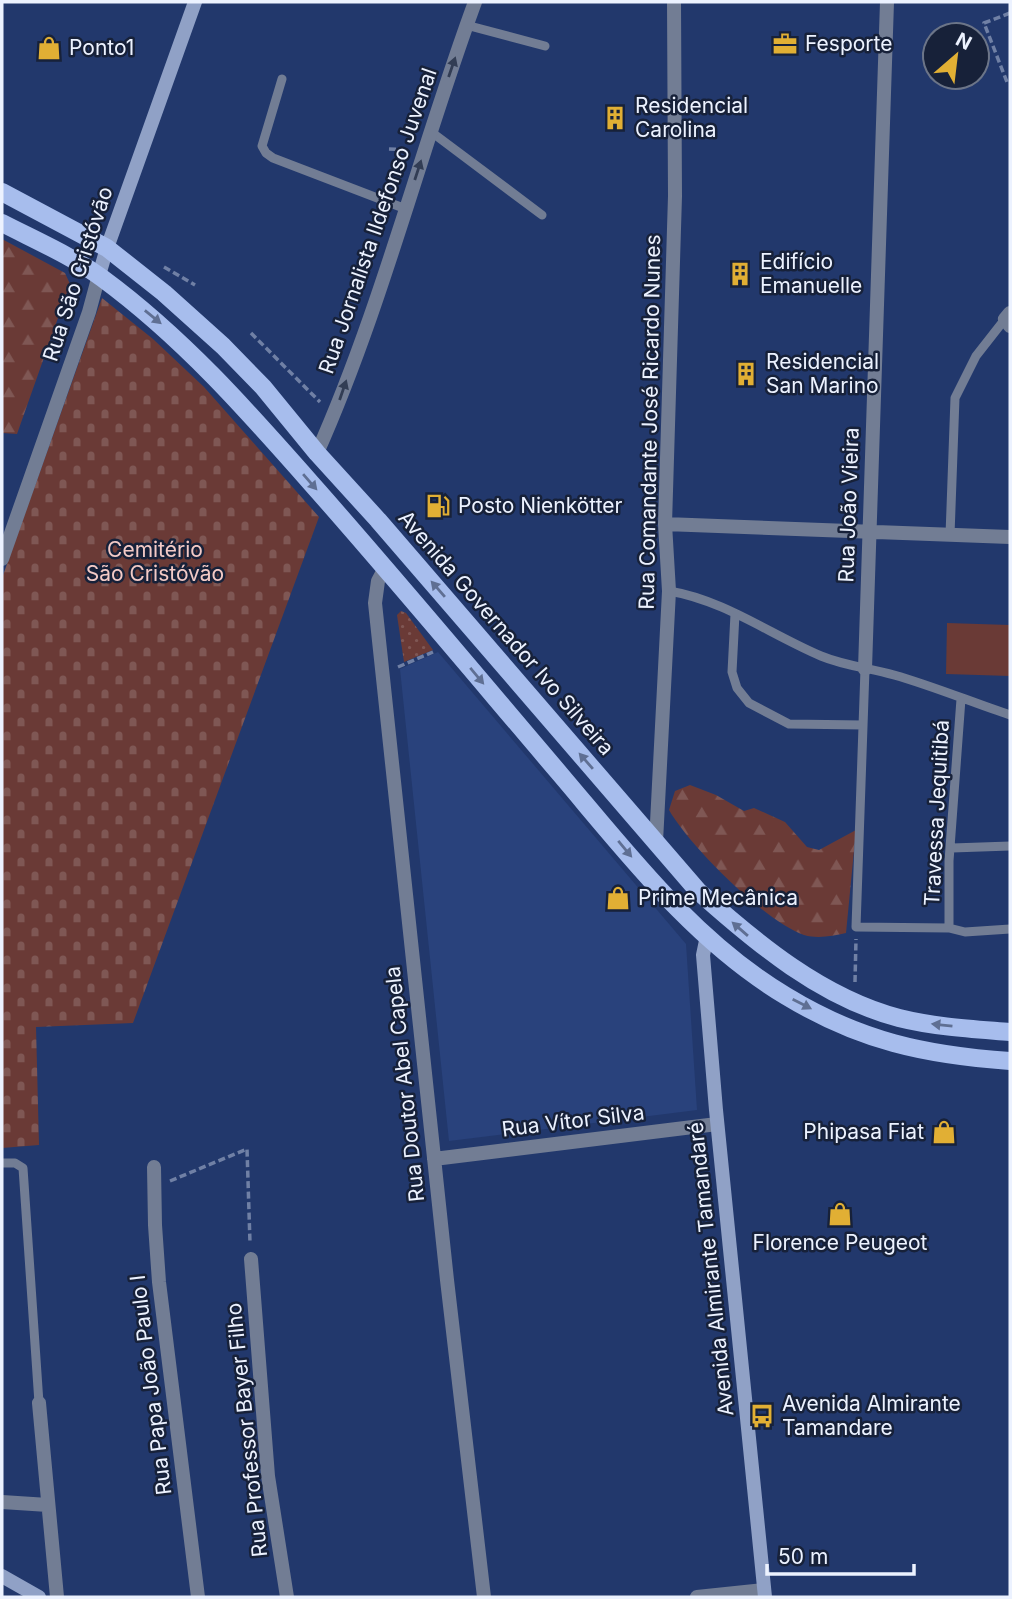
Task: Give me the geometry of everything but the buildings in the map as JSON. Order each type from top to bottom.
[{"type":"main road","name":"Rua São Cristóvão","points":[[99,275],[195,2]]},
{"type":"main road","name":"Avenida Governador Ivo Silveira","points":[[2,192],[107,248],[164,293],[223,346],[263,387],[317,453],[698,891],[744,933],[789,965],[847,998],[901,1019],[1010,1032]]},
{"type":"main road","points":[[42,244],[50,242],[56,236],[58,228],[55,219]]},
{"type":"main road","points":[[2,223],[99,275],[158,321],[223,384],[385,568],[651,880],[707,936],[745,968],[786,996],[863,1034],[919,1051],[957,1058],[1010,1061]]},
{"type":"main road","points":[[385,568],[405,551]]},
{"type":"main road","name":"Avenida Almirante Tamandaré","points":[[707,936],[703,955],[764,1594]]},
{"type":"main road","points":[[2,1576],[39,1597]]},
{"type":"street","name":"Rua Jornalista Ildefonso Juvenal","points":[[317,453],[339,401],[475,2]]},
{"type":"street","name":"Rua Comandante José Ricardo Nunes","points":[[656,842],[669,591],[665,524],[675,195],[674,2]]},
{"type":"street","name":"Rua João Vieira","points":[[865,669],[887,2]]},
{"type":"street","name":"Rua São Cristóvão","points":[[2,559],[89,312],[99,275]]},
{"type":"street","points":[[665,524],[1010,537]]},
{"type":"street","name":"Rua Doutor Abel Capela","points":[[385,568],[378,581],[375,603],[484,1597]]},
{"type":"street","name":"Rua Vítor Silva","points":[[434,1159],[718,1124]]},
{"type":"street","name":"Rua Papa João Paulo I","points":[[154,1167],[159,1282],[198,1597]]},
{"type":"street","name":"Rua Professor Bayer Filho","points":[[251,1259],[268,1476],[287,1597]]},
{"type":"street","points":[[39,1403],[57,1597]]},
{"type":"street","points":[[2,1502],[48,1505]]},
{"type":"street","points":[[696,1597],[764,1594]]},
{"type":"lane","points":[[466,25],[545,46]]},
{"type":"lane","points":[[282,79],[262,146],[265,153],[406,209]]},
{"type":"lane","points":[[430,131],[542,215]]},
{"type":"lane","points":[[950,535],[956,398],[976,356],[1008,319]]},
{"type":"lane","points":[[669,591],[708,602],[806,650],[840,663],[906,678],[1010,715]]},
{"type":"lane","points":[[736,614],[732,672],[737,688],[749,703],[789,724],[863,725]]},
{"type":"lane","name":"Rua João Vieira","points":[[856,927],[865,669]]},
{"type":"lane","name":"Travessa Jequitibá","points":[[949,929],[949,861],[961,699]]},
{"type":"lane","points":[[952,848],[1010,846]]},
{"type":"lane","points":[[856,927],[949,929],[965,932],[1010,929]]},
{"type":"lane","points":[[2,1163],[15,1163],[23,1168],[39,1403]]},
{"type":"path","points":[[1010,13],[984,23],[1007,82],[1010,81]]},
{"type":"path","points":[[251,333],[324,405]]},
{"type":"path","points":[[396,668],[440,649]]},
{"type":"path","points":[[855,982],[856,927]]},
{"type":"path","points":[[155,1188],[247,1149],[251,1259]]},
{"type":"shaded area","points":[[438,652],[686,944],[697,1110],[449,1141],[400,669]]},
{"type":"green space","points":[[2,239],[65,273],[70,284],[17,434],[2,433]]},
{"type":"green space","name":"Cemitério São Cristóvão","points":[[102,298],[153,339],[204,387],[319,517],[133,1023],[36,1027],[39,1145],[2,1148],[2,578]]},
{"type":"green space","points":[[401,611],[406,613],[433,650],[404,662],[397,615]]},
{"type":"green space","points":[[947,623],[1010,625],[1010,676],[946,674]]},
{"type":"green space","points":[[690,785],[716,795],[744,811],[754,808],[785,822],[807,847],[819,850],[856,830],[846,933],[820,937],[804,935],[769,915],[729,881],[693,842],[669,810],[675,791]]},
{"type":"place","name":"Fesporte","points":[[785,44]]},
{"type":"place","name":"Ponto1","points":[[49,48]]},
{"type":"place","name":"Residencial Carolina","points":[[615,118]]},
{"type":"place","name":"Edifício Emanuelle","points":[[740,274]]},
{"type":"place","name":"Residencial San Marino","points":[[746,374]]},
{"type":"place","name":"Posto Nienkötter","points":[[438,506]]},
{"type":"place","name":"Prime Mecânica","points":[[618,898]]},
{"type":"place","name":"Phipasa Fiat","points":[[944,1132]]},
{"type":"place","name":"Florence Peugeot","points":[[840,1214]]},
{"type":"place","name":"Avenida Almirante Tamandare","points":[[762,1416]]}]
